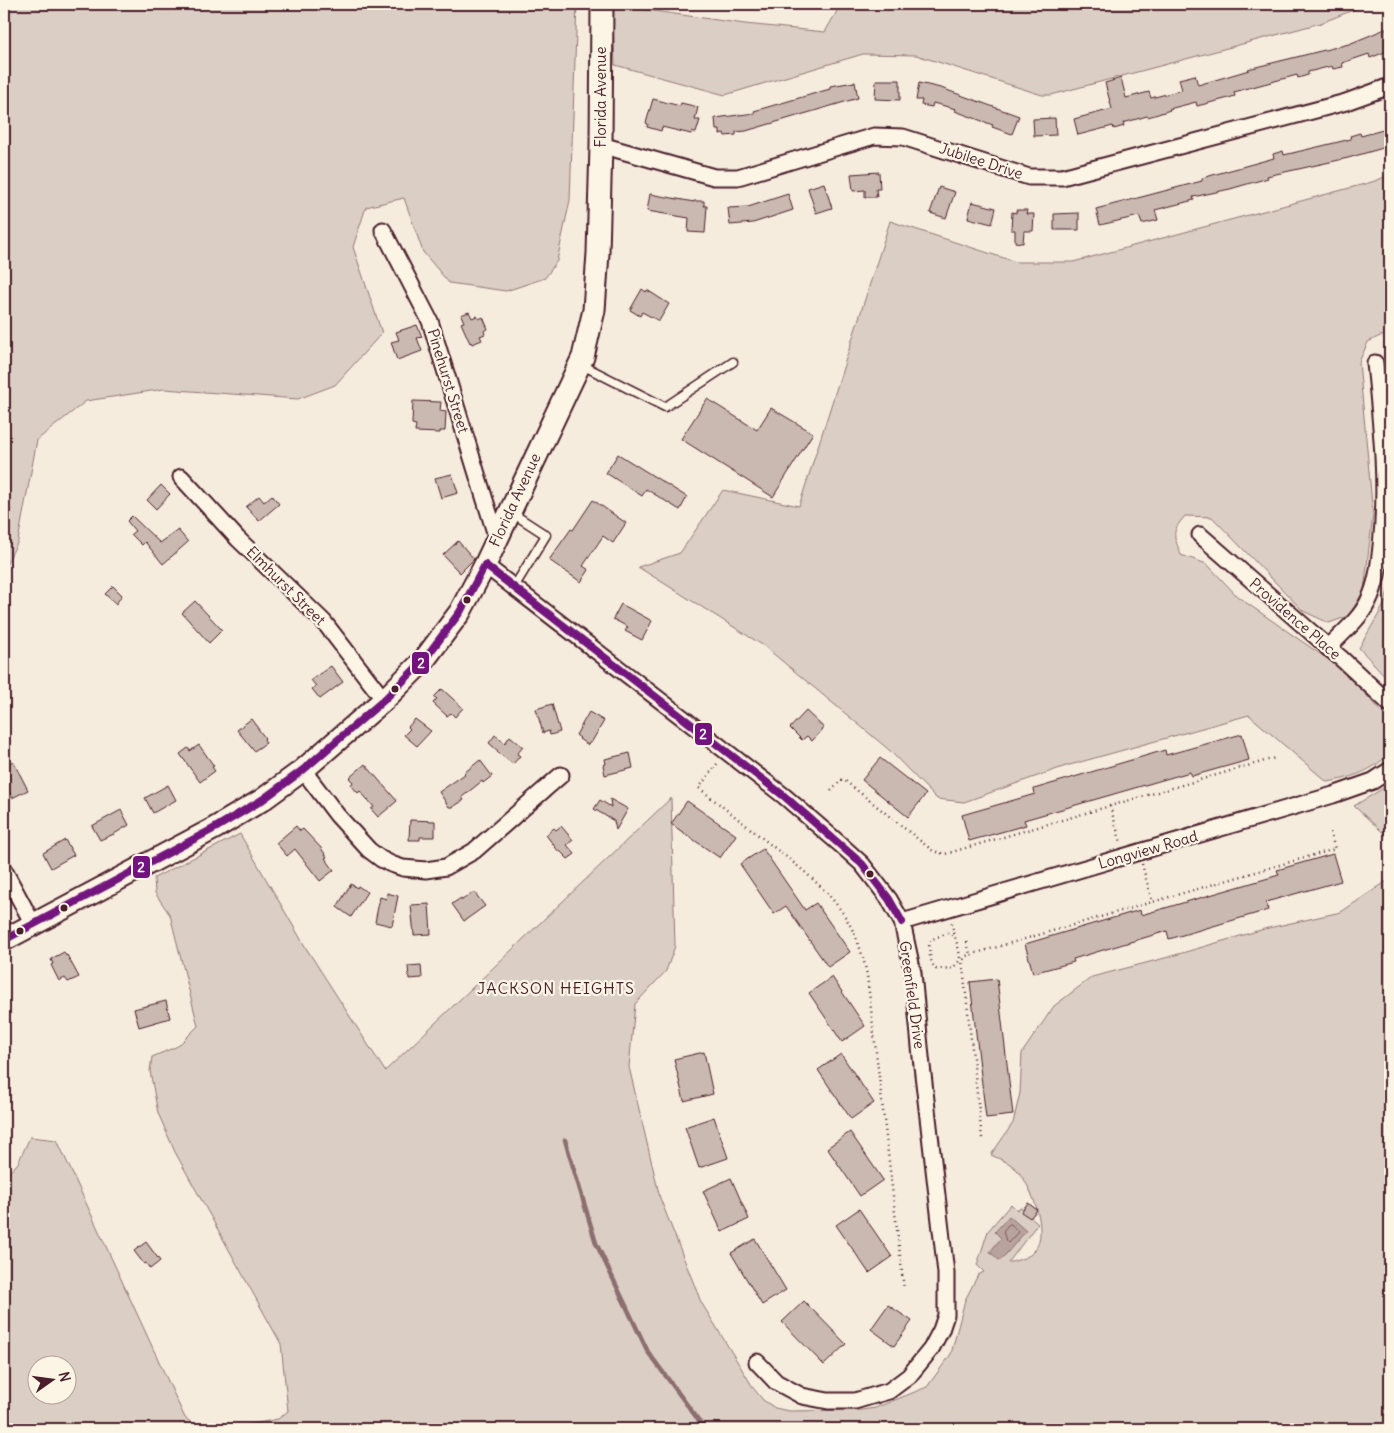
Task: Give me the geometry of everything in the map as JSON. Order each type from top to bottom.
[{"type":"main road","name":"Florida Avenue","points":[[4,940],[215,828],[262,800],[303,770],[384,700],[424,660],[460,612],[485,564],[580,364],[594,310],[598,253],[601,145],[602,4]]},
{"type":"street","name":"Jubilee Drive","points":[[601,145],[714,177],[738,177],[874,136],[903,137],[1030,177],[1062,177],[1346,102],[1390,86]]},
{"type":"street","name":"Pinehurst Street","points":[[383,230],[430,321],[497,539]]},
{"type":"street","points":[[1328,648],[1358,618],[1368,603],[1379,570],[1384,526],[1385,466],[1375,362]]},
{"type":"street","name":"Elmhurst Street","points":[[181,477],[238,539],[324,622],[384,700]]},
{"type":"street","name":"Providence Place","points":[[1200,535],[1390,704]]},
{"type":"street","name":"Greenfield Drive","points":[[485,564],[784,796],[862,864],[889,899],[902,922],[913,972],[946,1273],[946,1315],[941,1330],[926,1357],[909,1376],[889,1391],[855,1401],[828,1400],[802,1396],[776,1382],[757,1362]]},
{"type":"street","points":[[303,770],[338,815],[369,850],[391,864],[426,870],[446,867],[474,851],[561,776]]},
{"type":"street","name":"Longview Road","points":[[902,922],[1333,796],[1373,781],[1390,770]]},
{"type":"street","points":[[4,870],[33,924]]},
{"type":"lane","points":[[580,364],[665,407],[733,362]]},
{"type":"lane","points":[[510,512],[546,535],[514,587]]},
{"type":"path","points":[[831,791],[838,782],[844,780],[933,851],[945,854],[1275,758]]},
{"type":"path","points":[[717,764],[698,788],[815,880],[842,910],[859,944],[867,974],[904,1289]]},
{"type":"path","points":[[1110,806],[1121,844]]},
{"type":"path","points":[[953,935],[948,933],[930,940],[929,945],[933,966],[939,970],[953,968],[970,954],[1335,849],[1330,832]]},
{"type":"path","points":[[1141,864],[1152,902]]},
{"type":"path","points":[[960,920],[952,923],[953,935],[961,960],[982,1138]]},
{"type":"path","points":[[967,942],[970,954]]},
{"type":"shaded area","points":[[4,4],[577,4],[570,200],[557,261],[545,278],[506,291],[449,283],[423,252],[404,198],[366,207],[353,247],[382,333],[335,385],[298,399],[164,389],[86,401],[37,440],[18,541],[4,569]]},
{"type":"shaded area","points":[[841,4],[1368,4],[1321,23],[1051,95],[1042,95],[916,55],[863,54],[725,95],[615,65],[612,5],[745,24],[825,32]]},
{"type":"shaded area","points":[[1390,175],[1390,335],[1380,336],[1368,342],[1359,362],[1373,515],[1364,590],[1349,616],[1329,623],[1303,611],[1212,517],[1185,516],[1175,531],[1181,555],[1207,564],[1238,597],[1345,672],[1387,717],[1390,722],[1390,752],[1370,769],[1344,779],[1327,782],[1249,715],[1066,766],[964,802],[937,799],[888,749],[764,646],[638,567],[680,553],[723,490],[799,506],[890,221],[1016,262],[1073,262],[1372,182]]},
{"type":"shaded area","points":[[1390,583],[1390,681],[1359,648],[1384,605]]},
{"type":"shaded area","points":[[1390,784],[1390,839],[1354,806]]},
{"type":"shaded area","points":[[671,798],[675,946],[666,971],[635,1004],[629,1067],[660,1198],[701,1302],[754,1389],[763,1400],[775,1408],[789,1411],[862,1410],[875,1408],[927,1387],[951,1354],[965,1300],[978,1275],[984,1272],[977,1265],[988,1231],[1011,1204],[1017,1210],[1020,1207],[1023,1209],[1028,1203],[1037,1210],[1031,1217],[1038,1223],[1008,1263],[1030,1255],[1037,1247],[1040,1237],[1040,1225],[1038,1212],[1028,1186],[1013,1166],[991,1155],[1013,1123],[1020,1093],[1022,1053],[1054,1006],[1092,977],[1264,929],[1341,912],[1390,879],[1390,1429],[227,1429],[278,1419],[288,1411],[281,1344],[175,1152],[158,1113],[150,1071],[152,1057],[178,1046],[198,1026],[170,915],[155,893],[154,878],[240,834],[306,948],[385,1071]]},
{"type":"shaded area","points":[[30,1137],[57,1140],[185,1418],[202,1429],[4,1429],[4,1178],[18,1163]]},
{"type":"water","points":[[1009,1216],[1026,1231],[1000,1261],[990,1252],[1001,1238],[995,1232]]},
{"type":"building","points":[[1390,27],[1390,50],[1370,58],[1369,54],[1342,63],[1343,67],[1333,69],[1332,66],[1308,72],[1308,75],[1298,78],[1297,75],[1234,92],[1235,96],[1225,99],[1197,106],[1196,102],[1123,123],[1124,126],[1114,129],[1113,126],[1078,135],[1074,119],[1112,109],[1105,83],[1121,78],[1126,98],[1149,92],[1151,98],[1182,90],[1179,79],[1195,75],[1198,85],[1248,69],[1349,44]]},
{"type":"building","points":[[876,80],[900,80],[900,100],[875,99]]},
{"type":"building","points":[[855,82],[858,98],[746,131],[736,132],[736,135],[725,136],[724,133],[720,134],[720,130],[716,130],[715,118],[755,113],[754,111],[830,89],[830,86]]},
{"type":"building","points":[[919,83],[941,88],[1019,116],[1012,134],[955,111],[956,109],[933,103],[932,107],[921,105],[922,100],[916,100]]},
{"type":"building","points":[[653,99],[680,106],[681,103],[698,107],[695,120],[700,120],[696,133],[692,131],[691,134],[662,127],[661,131],[647,127],[648,124],[646,123]]},
{"type":"building","points":[[1055,118],[1056,135],[1034,136],[1033,119]]},
{"type":"building","points":[[1390,128],[1390,146],[1348,158],[1267,176],[1268,178],[1230,189],[1193,197],[1194,200],[1155,210],[1158,220],[1142,224],[1139,216],[1100,225],[1096,209],[1202,181],[1202,178],[1274,158],[1273,154],[1283,151],[1284,155],[1351,139],[1350,136],[1360,133],[1361,136]]},
{"type":"building","points":[[879,172],[880,189],[876,189],[877,197],[865,197],[865,190],[853,191],[851,174]]},
{"type":"building","points":[[824,183],[832,208],[816,213],[808,188]]},
{"type":"building","points":[[939,187],[955,192],[946,218],[930,213]]},
{"type":"building","points":[[650,194],[694,202],[704,201],[704,206],[707,206],[705,233],[688,232],[689,218],[647,211]]},
{"type":"building","points":[[788,194],[793,210],[753,223],[730,225],[728,208],[748,207]]},
{"type":"building","points":[[972,202],[996,208],[992,224],[968,218]]},
{"type":"building","points":[[1016,210],[1027,210],[1026,214],[1034,214],[1033,231],[1024,231],[1023,243],[1015,242],[1015,230],[1011,230],[1012,212],[1016,213]]},
{"type":"building","points":[[1079,213],[1079,230],[1054,230],[1054,214]]},
{"type":"building","points":[[642,289],[646,292],[647,290],[669,304],[659,321],[642,312],[640,316],[630,310]]},
{"type":"building","points":[[469,312],[472,318],[477,316],[479,319],[483,317],[488,329],[484,331],[485,334],[480,336],[482,340],[472,344],[461,323],[464,322],[461,315]]},
{"type":"building","points":[[417,325],[422,337],[417,338],[422,351],[397,360],[391,342],[399,340],[396,332]]},
{"type":"building","points":[[707,399],[757,430],[771,408],[813,433],[773,497],[681,439]]},
{"type":"building","points":[[413,401],[441,402],[440,411],[446,412],[445,431],[440,431],[440,433],[415,432],[416,425],[412,424]]},
{"type":"building","points":[[618,454],[687,497],[680,510],[646,489],[642,496],[606,473]]},
{"type":"building","points":[[452,474],[458,493],[441,498],[435,478]]},
{"type":"building","points":[[161,485],[170,494],[156,509],[147,500]]},
{"type":"building","points":[[272,495],[279,504],[259,521],[246,507],[259,496],[264,502]]},
{"type":"building","points":[[593,500],[626,523],[613,543],[603,536],[583,566],[589,570],[581,582],[549,560],[571,529],[573,530]]},
{"type":"building","points":[[132,516],[160,543],[178,530],[188,542],[163,564],[145,542],[142,545],[131,534],[135,531],[127,521]]},
{"type":"building","points":[[458,541],[474,559],[460,573],[443,555]]},
{"type":"building","points":[[113,586],[122,595],[116,604],[105,594]]},
{"type":"building","points":[[195,601],[222,630],[209,643],[182,613]]},
{"type":"building","points":[[621,604],[652,621],[642,640],[625,631],[628,627],[613,619]]},
{"type":"building","points":[[331,666],[343,682],[320,699],[312,689],[316,686],[311,680]]},
{"type":"building","points":[[442,689],[463,708],[455,717],[451,713],[447,716],[433,703],[437,699],[434,697]]},
{"type":"building","points":[[552,704],[560,732],[550,735],[549,731],[543,733],[536,709]]},
{"type":"building","points":[[806,711],[824,728],[812,741],[807,736],[802,740],[790,728]]},
{"type":"building","points":[[589,712],[604,721],[588,745],[576,735]]},
{"type":"building","points":[[251,719],[265,738],[266,743],[254,751],[237,730]]},
{"type":"building","points":[[415,719],[431,731],[417,746],[404,735],[410,729],[408,727]]},
{"type":"building","points":[[1242,734],[1249,760],[1192,776],[1190,772],[1024,820],[1026,825],[969,841],[962,815],[1035,794],[1034,789],[1165,750],[1166,755]]},
{"type":"building","points":[[495,735],[505,743],[510,736],[523,747],[517,754],[520,756],[513,764],[497,752],[489,743]]},
{"type":"building","points":[[199,745],[214,766],[212,767],[215,771],[200,782],[180,754],[188,748],[190,751]]},
{"type":"building","points":[[630,753],[633,768],[605,775],[603,765],[606,764],[605,759]]},
{"type":"building","points":[[880,758],[926,794],[908,817],[862,780]]},
{"type":"building","points":[[480,760],[492,776],[483,783],[482,781],[462,797],[464,800],[453,807],[449,807],[439,792],[465,774]]},
{"type":"building","points":[[13,761],[28,790],[12,798],[4,780],[4,766]]},
{"type":"building","points":[[365,764],[397,801],[378,817],[371,809],[374,807],[360,791],[358,793],[351,785],[353,782],[349,778]]},
{"type":"building","points":[[168,785],[176,800],[153,813],[145,798]]},
{"type":"building","points":[[610,799],[628,809],[616,830],[614,821],[594,809],[600,800],[611,807]]},
{"type":"building","points":[[687,801],[736,835],[720,858],[671,824]]},
{"type":"building","points":[[121,810],[129,825],[100,840],[92,826]]},
{"type":"building","points":[[410,820],[435,821],[435,837],[420,837],[420,840],[409,840]]},
{"type":"building","points":[[296,826],[300,831],[303,829],[321,848],[327,857],[325,858],[334,870],[320,881],[295,849],[287,856],[276,843]]},
{"type":"building","points":[[561,826],[573,840],[567,845],[575,854],[568,859],[559,852],[546,835],[554,828],[556,830]]},
{"type":"building","points":[[65,840],[74,855],[51,868],[43,853]]},
{"type":"building","points":[[763,849],[805,910],[816,903],[850,952],[828,967],[786,906],[774,914],[740,864]]},
{"type":"building","points":[[1333,854],[1341,881],[1266,902],[1268,910],[1169,939],[1167,931],[1073,959],[1074,962],[1033,973],[1025,944],[1140,910],[1141,915],[1279,875],[1277,870]]},
{"type":"building","points":[[351,884],[367,892],[351,917],[337,907]]},
{"type":"building","points":[[474,892],[485,906],[464,921],[452,904]]},
{"type":"building","points":[[387,893],[398,896],[392,926],[375,922],[380,897],[386,899]]},
{"type":"building","points":[[429,904],[431,934],[414,935],[411,905]]},
{"type":"building","points":[[64,952],[79,977],[68,982],[65,978],[59,981],[51,965],[53,964],[51,959]]},
{"type":"building","points":[[421,965],[422,978],[409,979],[408,966]]},
{"type":"building","points":[[832,977],[865,1026],[842,1042],[809,993]]},
{"type":"building","points":[[997,979],[1013,1115],[986,1118],[970,982]]},
{"type":"building","points":[[166,1001],[170,1018],[139,1027],[134,1009]]},
{"type":"building","points":[[704,1052],[713,1094],[684,1101],[674,1059]]},
{"type":"building","points":[[841,1054],[874,1103],[851,1119],[818,1070]]},
{"type":"building","points":[[714,1117],[728,1158],[699,1168],[685,1127]]},
{"type":"building","points":[[850,1132],[883,1180],[860,1196],[827,1148]]},
{"type":"building","points":[[731,1178],[749,1219],[722,1232],[703,1191]]},
{"type":"building","points":[[1028,1203],[1037,1210],[1030,1218],[1021,1212]]},
{"type":"building","points":[[859,1209],[892,1257],[869,1273],[836,1225]]},
{"type":"building","points":[[755,1239],[786,1290],[762,1305],[731,1253]]},
{"type":"building","points":[[146,1242],[160,1261],[150,1269],[134,1251]]},
{"type":"building","points":[[804,1301],[846,1344],[824,1365],[782,1322]]},
{"type":"building","points":[[888,1305],[912,1321],[894,1346],[871,1329]]},
{"type":"waterway","points":[[565,1140],[596,1243],[648,1352],[705,1429]]},
{"type":"transit line","name":"2","points":[[485,565],[784,796],[862,864],[889,899],[902,922]]},
{"type":"transit line","name":"2","points":[[4,940],[215,828],[262,800],[303,770],[384,700],[424,660],[460,612],[485,565]]},
{"type":"district","name":"JACKSON HEIGHTS","points":[[556,988]]}]
